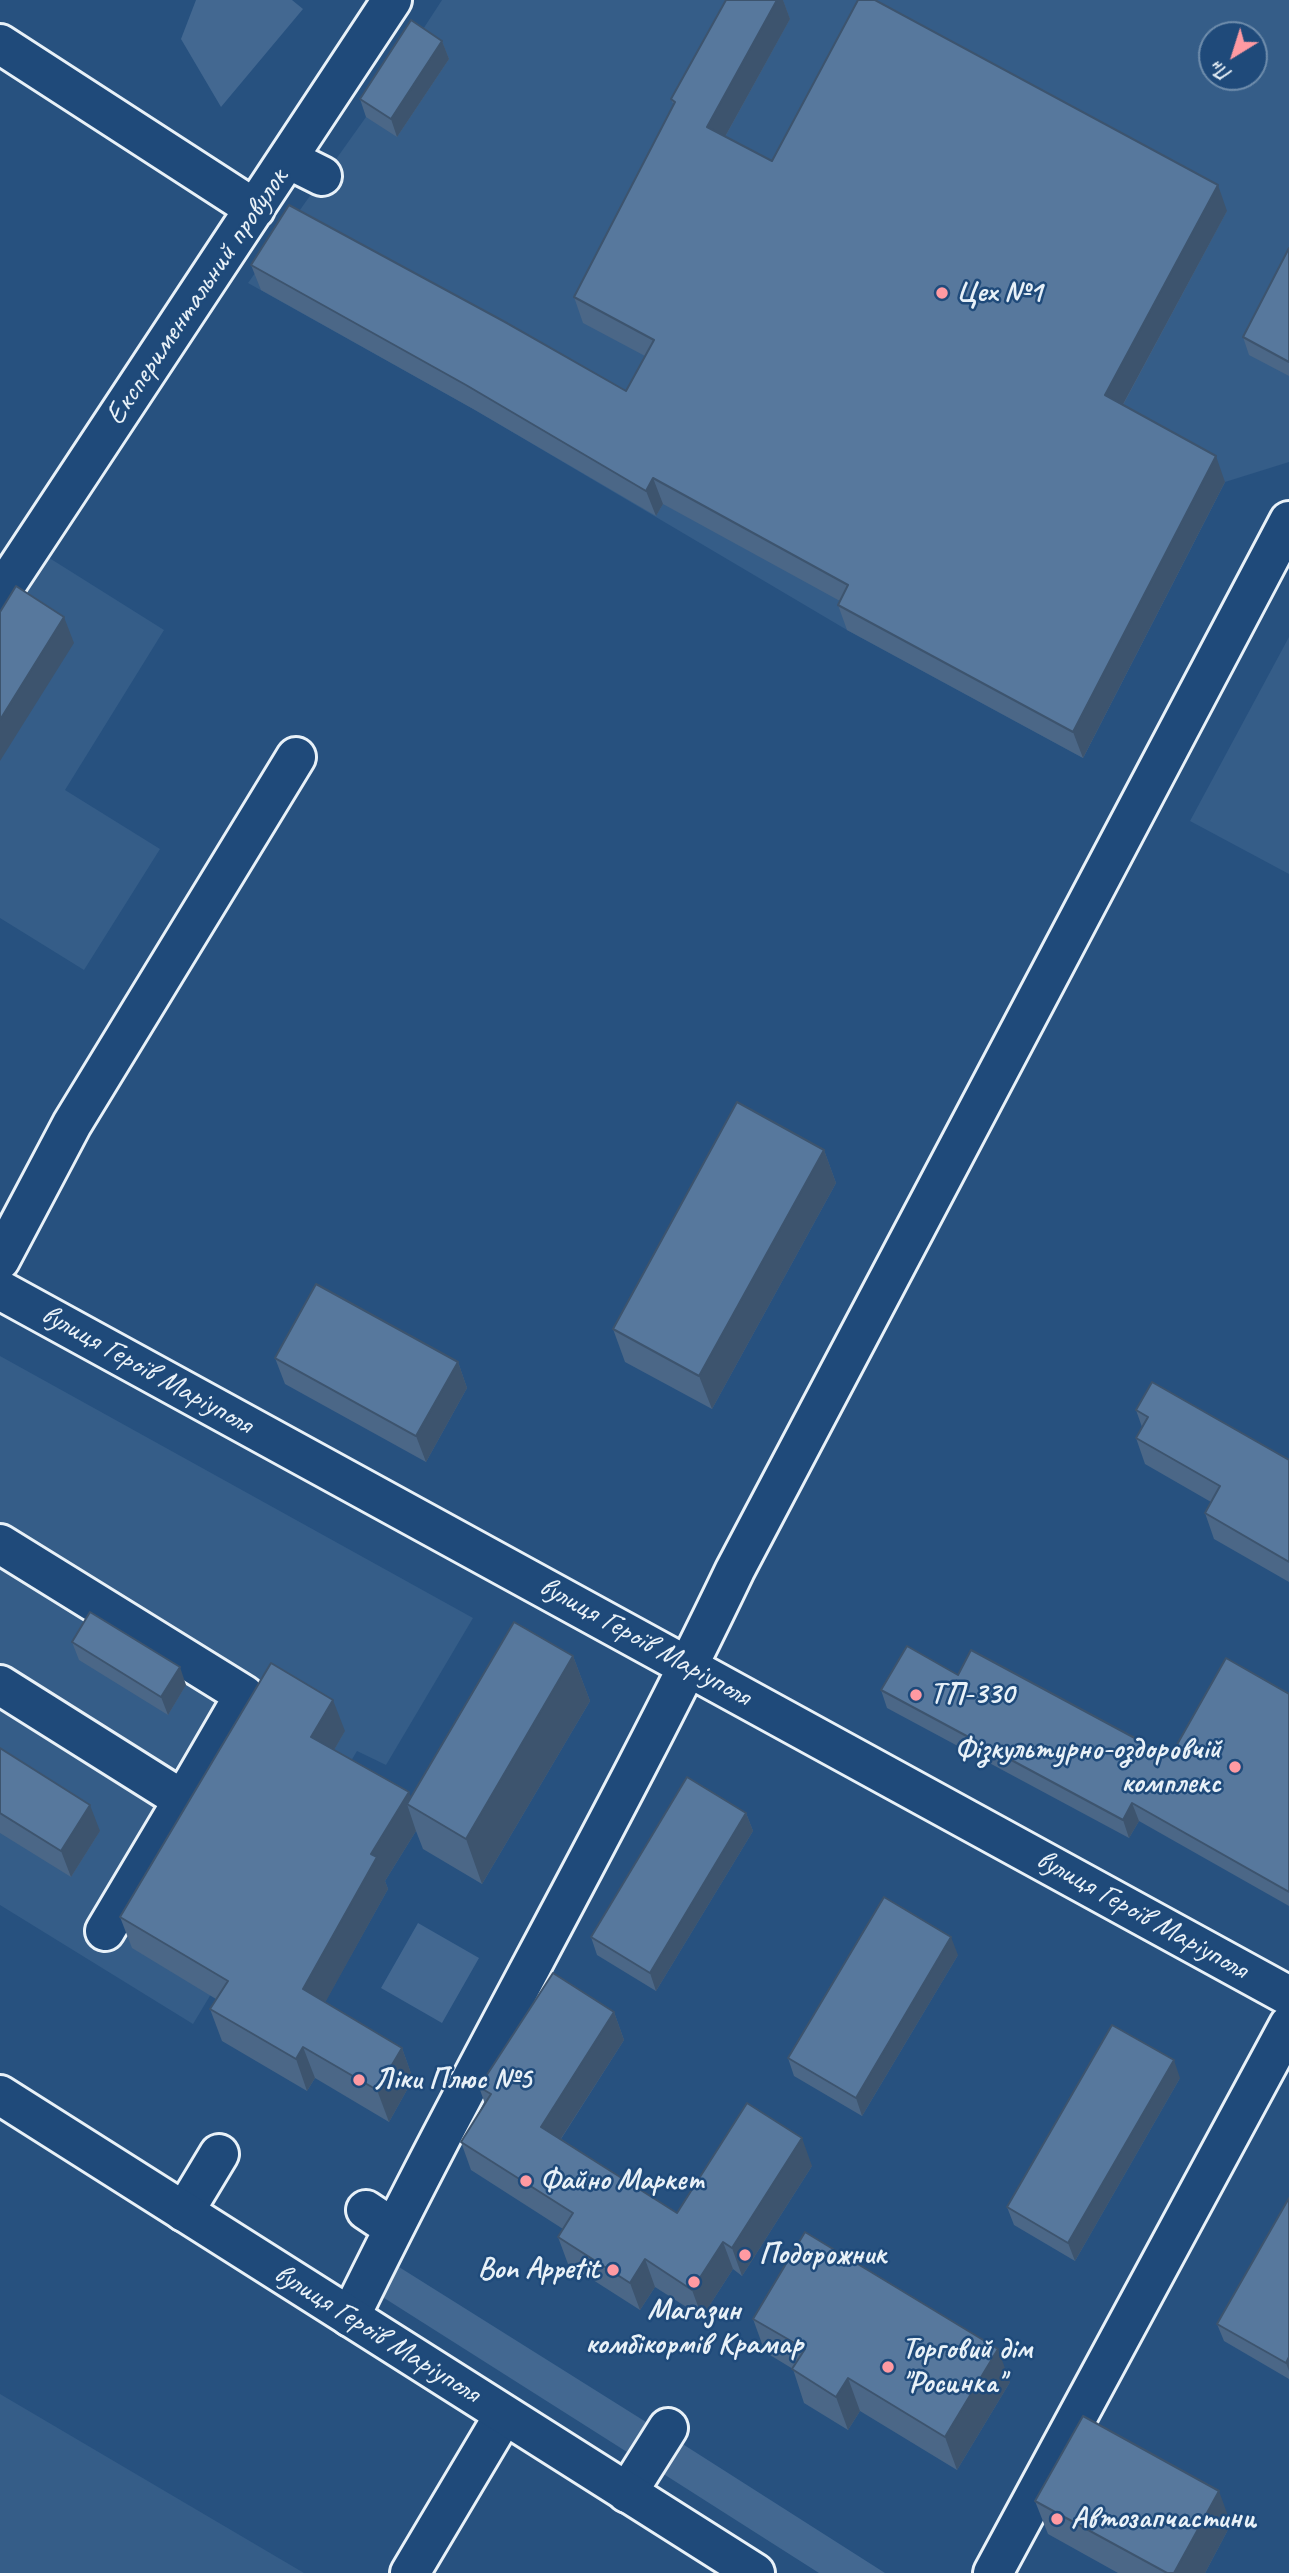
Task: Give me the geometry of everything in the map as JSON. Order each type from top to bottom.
[{"type":"street","name":"Експериментальний провулок","points":[[0,594],[392,0]]},
{"type":"street","points":[[0,44],[255,209]]},
{"type":"street","points":[[289,159],[322,176]]},
{"type":"street","points":[[350,2317],[380,2219],[689,1666],[734,1570],[1289,521]]},
{"type":"street","points":[[0,1260],[72,1124],[296,757]]},
{"type":"street","name":"вулиця Героїв Маріуполя","points":[[0,1290],[1289,1996]]},
{"type":"street","points":[[0,1544],[244,1695],[105,1931]]},
{"type":"street","points":[[0,1685],[183,1800]]},
{"type":"street","points":[[993,2573],[1289,2025]]},
{"type":"street","name":"вулиця Героїв Маріуполя","points":[[0,2095],[755,2573]]},
{"type":"street","points":[[184,2212],[219,2154]]},
{"type":"street","points":[[410,2573],[504,2415]]},
{"type":"street","points":[[627,2493],[668,2428]]},
{"type":"shaded area","points":[[196,0],[292,0],[303,9],[221,107],[181,39]]},
{"type":"shaded area","points":[[442,0],[1289,0],[1289,462],[1225,482],[1083,758],[847,630],[475,410],[248,283],[366,117]]},
{"type":"shaded area","points":[[35,549],[164,630],[65,790],[160,849],[84,970],[0,918],[0,605]]},
{"type":"shaded area","points":[[1289,637],[1289,874],[1190,821]]},
{"type":"shaded area","points":[[0,1356],[473,1618],[386,1765],[357,1751],[193,2024],[0,1905]]},
{"type":"shaded area","points":[[418,1923],[479,1958],[442,2023],[381,1988]]},
{"type":"shaded area","points":[[399,2267],[646,2422],[627,2452],[381,2296]]},
{"type":"shaded area","points":[[0,2394],[304,2573],[0,2573]]},
{"type":"shaded area","points":[[681,2443],[885,2573],[819,2573],[662,2473]]},
{"type":"building","points":[[726,0],[777,0],[707,127],[772,161],[858,0],[875,0],[1218,185],[1105,395],[1216,456],[1073,732],[838,605],[848,585],[653,478],[646,491],[466,385],[251,265],[289,205],[626,391],[654,340],[574,297],[675,102],[671,99]]},
{"type":"building","points":[[411,20],[442,41],[391,119],[360,99]]},
{"type":"building","points":[[1289,248],[1289,362],[1243,337]]},
{"type":"building","points":[[16,586],[64,617],[0,720],[0,612]]},
{"type":"building","points":[[737,1102],[824,1150],[699,1376],[613,1329]]},
{"type":"building","points":[[316,1284],[458,1362],[416,1436],[275,1358]]},
{"type":"building","points":[[1152,1382],[1289,1460],[1289,1562],[1205,1513],[1220,1486],[1136,1438],[1148,1417],[1136,1410]]},
{"type":"building","points":[[90,1612],[180,1667],[161,1697],[72,1642]]},
{"type":"building","points":[[514,1622],[573,1656],[466,1839],[407,1804]]},
{"type":"building","points":[[907,1646],[958,1675],[971,1650],[1170,1757],[1226,1658],[1289,1694],[1289,1892],[1132,1803],[1123,1820],[881,1690]]},
{"type":"building","points":[[271,1663],[333,1700],[311,1737],[409,1792],[371,1854],[377,1857],[303,1989],[402,2048],[377,2090],[303,2047],[296,2059],[210,2009],[228,1981],[120,1917]]},
{"type":"building","points":[[0,1748],[90,1805],[61,1851],[0,1813]]},
{"type":"building","points":[[687,1777],[746,1813],[650,1973],[591,1937]]},
{"type":"building","points":[[884,1897],[951,1937],[856,2098],[788,2058]]},
{"type":"building","points":[[553,1973],[614,2012],[541,2127],[677,2213],[747,2103],[802,2138],[732,2248],[723,2242],[692,2290],[645,2259],[630,2283],[558,2237],[573,2213],[461,2142],[491,2094],[479,2087]]},
{"type":"building","points":[[1112,2025],[1174,2060],[1068,2243],[1007,2207]]},
{"type":"building","points":[[1289,2198],[1289,2357],[1286,2363],[1217,2324]]},
{"type":"building","name":"Торговий дім \"Росинка\"","points":[[805,2232],[998,2349],[945,2437],[848,2378],[836,2397],[792,2369],[805,2349],[753,2319]]},
{"type":"building","points":[[1083,2416],[1219,2491],[1174,2573],[1167,2573],[1035,2501]]},
{"type":"place","name":"Цех №1","points":[[942,293]]},
{"type":"place","name":"ТП-330","points":[[916,1695]]},
{"type":"place","name":"Фізкультурно-оздоровчій комплекс","points":[[1235,1767]]},
{"type":"place","name":"Ліки Плюс №5","points":[[359,2080]]},
{"type":"place","name":"Файно Маркет","points":[[526,2181]]},
{"type":"place","name":"Подорожник","points":[[745,2255]]},
{"type":"place","name":"Bon Appetit","points":[[613,2270]]},
{"type":"place","name":"Магазин комбікормів Крамар","points":[[694,2282]]},
{"type":"place","name":"Торговий дім \"Росинка\"","points":[[888,2367]]},
{"type":"place","name":"Автозапчастини","points":[[1057,2519]]}]
